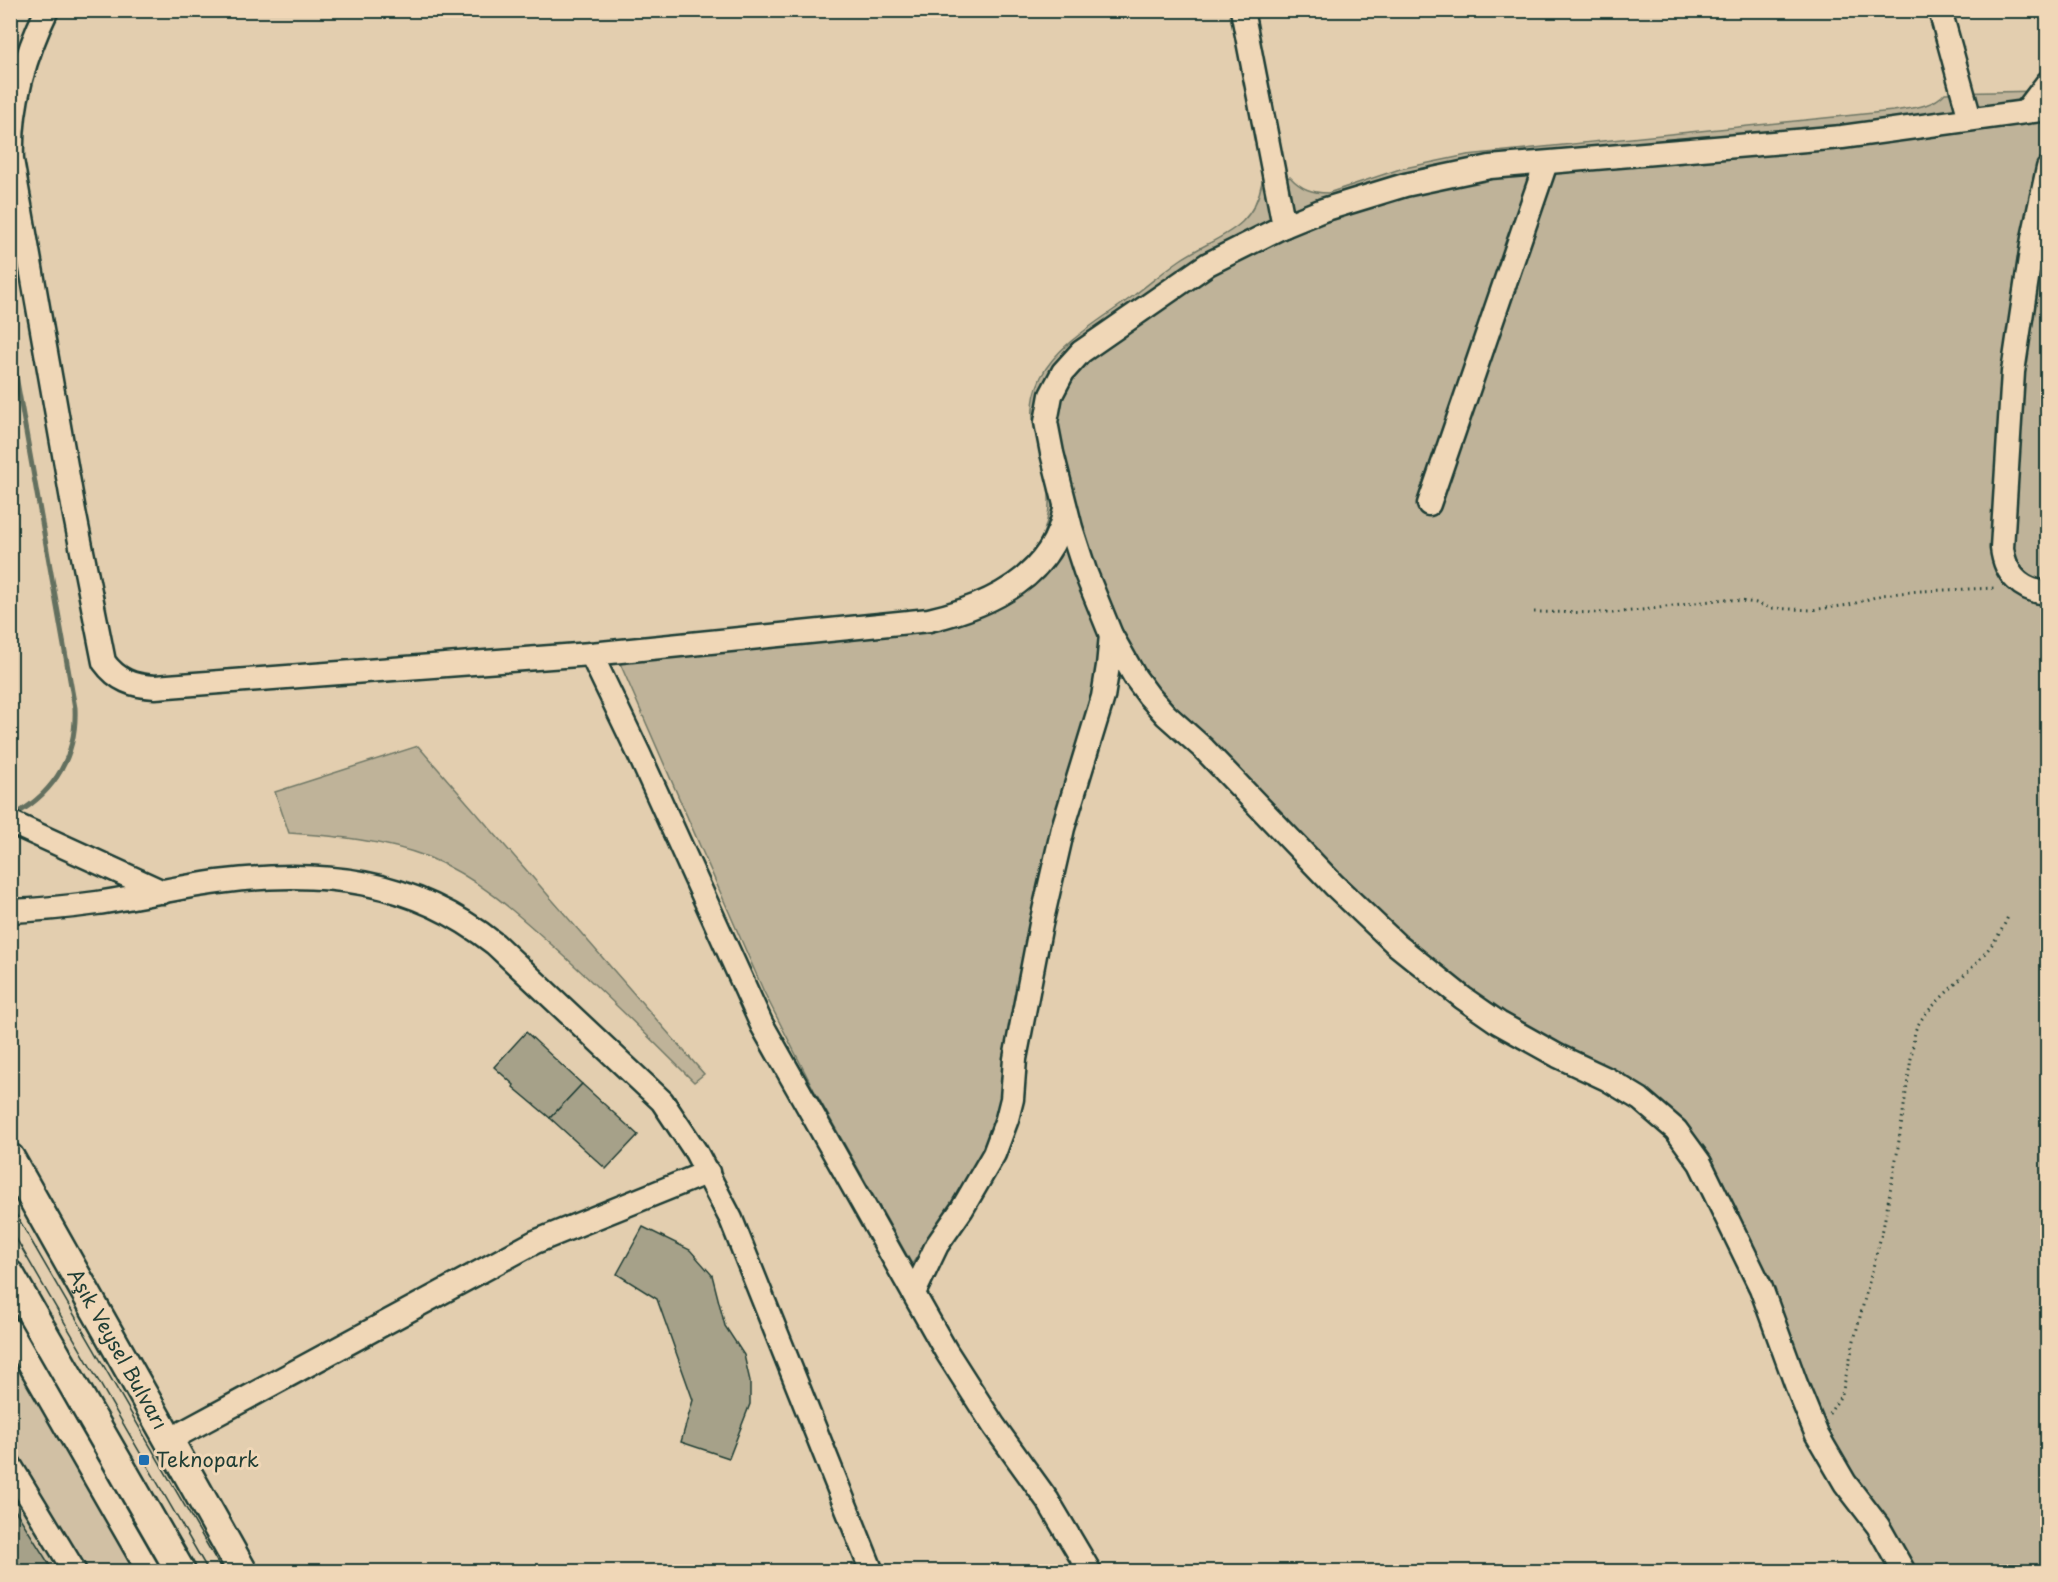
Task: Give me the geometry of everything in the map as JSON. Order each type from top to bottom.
[{"type":"main road","name":"Aşık Veysel Bulvarı","points":[[10,1158],[243,1572]]},
{"type":"main road","points":[[14,1289],[181,1572]]},
{"type":"street","points":[[47,10],[33,42],[17,97],[12,127],[12,160],[74,511],[104,662],[123,681],[154,687],[591,654],[903,624],[955,614],[993,599],[1035,569],[1051,549],[1058,535],[1065,506]]},
{"type":"street","points":[[1242,10],[1284,226]]},
{"type":"street","points":[[1940,10],[1970,119]]},
{"type":"street","points":[[1904,1572],[1878,1526],[1845,1483],[1815,1430],[1796,1384],[1775,1322],[1746,1255],[1700,1163],[1676,1130],[1624,1088],[1558,1056],[1499,1023],[1463,998],[1397,945],[1334,885],[1204,749],[1166,715],[1135,677],[1111,635],[1085,571],[1065,506],[1046,422],[1051,395],[1057,383],[1071,361],[1091,344],[1208,264],[1284,226],[1344,203],[1405,184],[1490,167],[1842,137],[2037,110],[2048,82]]},
{"type":"street","points":[[1429,504],[1546,164]]},
{"type":"street","points":[[2038,591],[2019,584],[2007,568],[2002,548],[2013,372],[2032,238],[2048,168]]},
{"type":"street","points":[[914,1293],[937,1245],[985,1170],[1007,1119],[1012,1099],[1015,1059],[1041,924],[1063,828],[1103,697],[1111,635]]},
{"type":"street","points":[[591,654],[762,1024],[968,1387],[1048,1501],[1090,1572]]},
{"type":"street","points":[[10,822],[163,892]]},
{"type":"street","points":[[10,912],[95,903],[239,880],[309,878],[370,884],[416,897],[458,917],[495,944],[662,1101],[708,1172],[731,1219],[872,1572]]},
{"type":"street","points":[[169,1440],[535,1242],[708,1172]]},
{"type":"street","points":[[10,1330],[149,1572]]},
{"type":"street","points":[[10,1465],[75,1572]]},
{"type":"path","points":[[1534,612],[1613,613],[1725,599],[1756,603],[1771,608],[1811,610],[1849,605],[1882,595],[1919,591],[1965,588],[2038,591]]},
{"type":"path","points":[[1815,1430],[1827,1417],[1842,1394],[1889,1200],[1915,1031],[1923,1016],[1991,947],[2005,926],[2009,914]]},
{"type":"shaded area","points":[[2047,91],[2047,1571],[1895,1571],[1703,1183],[1661,1121],[1502,1029],[1125,679],[1117,681],[1114,685],[1096,682],[1008,1089],[976,1172],[912,1264],[814,1090],[764,992],[619,661],[964,621],[991,611],[1024,591],[1032,585],[1032,557],[1044,531],[1049,508],[1047,481],[1036,438],[1033,409],[1041,377],[1058,353],[1082,332],[1180,260],[1220,238],[1242,222],[1251,212],[1262,182],[1290,177],[1307,190],[1328,193],[1400,169],[1467,155],[1893,111],[1928,104],[1945,93]]},
{"type":"shaded area","points":[[418,746],[704,1074],[694,1082],[548,941],[500,900],[465,876],[428,857],[394,846],[342,837],[289,833],[275,792]]},
{"type":"shaded area","points":[[11,1313],[160,1571],[11,1571]]},
{"type":"building","points":[[526,1032],[582,1084],[550,1118],[513,1087],[514,1085],[494,1067]]},
{"type":"building","points":[[582,1084],[638,1135],[606,1169],[550,1118]]},
{"type":"building","points":[[643,1227],[690,1250],[712,1275],[725,1326],[744,1355],[750,1381],[750,1404],[729,1458],[681,1442],[693,1400],[657,1299],[617,1274]]},
{"type":"building","points":[[12,1505],[54,1572],[10,1572],[10,1506]]},
{"type":"waterway","points":[[10,342],[75,708],[72,741],[61,770],[42,794],[16,814]]},
{"type":"tram line","points":[[10,1204],[223,1572]]},
{"type":"tram line","points":[[10,1228],[209,1572]]},
{"type":"place","name":"Teknopark","points":[[144,1460]]}]
